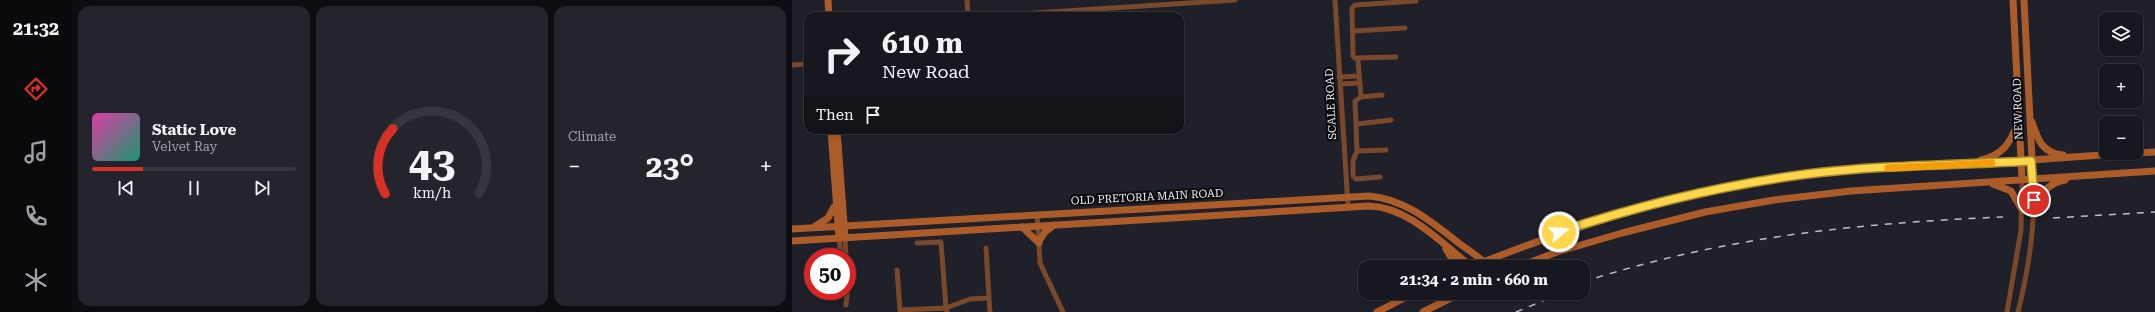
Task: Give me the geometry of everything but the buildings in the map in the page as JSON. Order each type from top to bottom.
[{"type":"main road","points":[[828,0],[829,12]]},
{"type":"main road","name":"NEW ROAD","points":[[2012,0],[2022,179]]},
{"type":"main road","name":"NEW ROAD","points":[[2024,0],[2028,112],[2033,179]]},
{"type":"main road","points":[[2028,112],[2038,140],[2046,150],[2057,154],[2081,156]]},
{"type":"main road","points":[[1961,164],[1986,159],[2000,153],[2011,140],[2019,120]]},
{"type":"main road","points":[[831,134],[835,205],[841,226]]},
{"type":"main road","points":[[837,134],[842,237]]},
{"type":"main road","points":[[2143,153],[2155,152]]},
{"type":"main road","name":"OLD PRETORIA MAIN ROAD","points":[[1494,260],[1534,241],[1586,223],[1669,200],[1720,189],[1830,172],[2031,161],[2099,155]]},
{"type":"main road","points":[[1538,260],[1588,242],[1736,206],[1851,191],[2155,171]]},
{"type":"main road","points":[[2034,215],[2040,197],[2047,187],[2057,182],[2087,175]]},
{"type":"main road","points":[[1987,182],[2011,191],[2022,210]]},
{"type":"main road","name":"OLD PRETORIA MAIN ROAD","points":[[792,229],[1346,196],[1383,198],[1407,206],[1434,224],[1481,260]]},
{"type":"main road","points":[[812,228],[828,218],[835,205]]},
{"type":"main road","name":"OLD PRETORIA MAIN ROAD","points":[[792,241],[1348,206],[1373,206],[1393,210],[1409,219],[1462,260]]},
{"type":"main road","points":[[1022,227],[1039,242],[1045,232],[1054,225]]},
{"type":"main road","points":[[1439,241],[1451,257],[1451,260]]},
{"type":"main road","points":[[1377,312],[1400,300]]},
{"type":"main road","points":[[1423,312],[1447,300]]},
{"type":"street","points":[[967,0],[968,12]]},
{"type":"street","points":[[1050,12],[1235,0]]},
{"type":"street","name":"SCALE ROAD","points":[[1335,0],[1346,196],[1348,206]]},
{"type":"street","points":[[1396,57],[1358,60],[1353,56],[1353,6],[1416,1]]},
{"type":"street","points":[[1353,31],[1405,28]]},
{"type":"street","points":[[1358,60],[1361,97]]},
{"type":"street","points":[[792,64],[804,64]]},
{"type":"street","points":[[1339,77],[1359,76]]},
{"type":"street","points":[[1340,84],[1360,83]]},
{"type":"street","points":[[1380,177],[1354,178],[1353,161],[1357,151],[1355,101],[1361,97],[1382,95]]},
{"type":"street","points":[[1357,124],[1391,120]]},
{"type":"street","points":[[1357,151],[1386,150]]},
{"type":"street","name":"NEW ROAD","points":[[2006,312],[2020,237],[2022,179]]},
{"type":"street","name":"NEW ROAD","points":[[2018,312],[2030,256],[2034,215],[2033,179]]},
{"type":"street","points":[[1037,214],[1042,267],[1063,312]]},
{"type":"street","points":[[841,248],[842,237]]},
{"type":"street","points":[[842,237],[844,248]]},
{"type":"street","points":[[917,243],[941,242],[946,310]]},
{"type":"street","points":[[986,248],[990,312]]},
{"type":"street","points":[[897,270],[900,311],[946,310],[970,299],[989,298]]},
{"type":"street","points":[[846,300],[846,305]]},
{"type":"railway","points":[[2053,218],[2155,212]]},
{"type":"railway","points":[[1590,280],[1687,254],[1739,243],[1791,235],[1896,223],[2003,217]]},
{"type":"railway","points":[[1516,312],[1545,300]]},
{"type":"slow traffic","points":[[1888,168],[1992,163]]},
{"type":"route","points":[[1559,232],[1684,196],[1807,174],[1842,171],[2031,161],[2034,200]]}]
